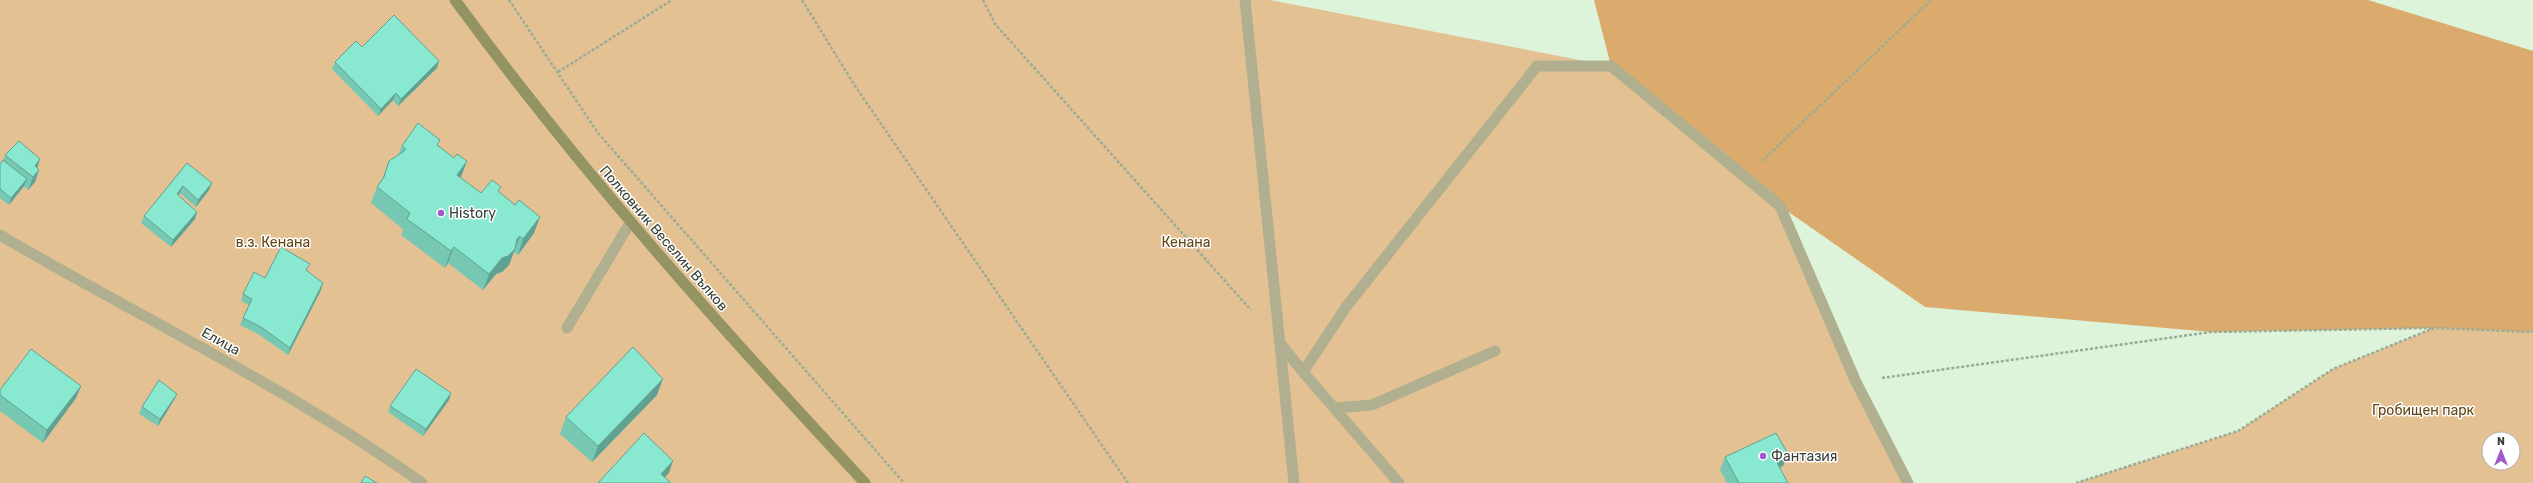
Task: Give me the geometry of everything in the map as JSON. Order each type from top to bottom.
[{"type":"main road","name":"Полковник Веселин Вълков","points":[[455,0],[564,144],[630,222],[739,347],[865,483]]},
{"type":"street","points":[[1245,0],[1294,483]]},
{"type":"street","points":[[1303,372],[1346,307],[1537,66],[1611,66],[1780,206],[1856,382],[1908,483]]},
{"type":"street","points":[[567,328],[630,222]]},
{"type":"street","name":"Елица","points":[[0,235],[270,384],[383,455],[422,483]]},
{"type":"street","points":[[1280,343],[1303,372],[1399,483]]},
{"type":"street","points":[[1334,408],[1372,406],[1495,350]]},
{"type":"path","points":[[509,0],[598,133],[904,483]]},
{"type":"path","points":[[558,72],[672,0]]},
{"type":"path","points":[[802,0],[859,92],[1128,483]]},
{"type":"path","points":[[983,0],[995,24],[1254,313]]},
{"type":"path","points":[[1745,178],[1931,0]]},
{"type":"path","points":[[2076,483],[2238,431],[2333,369],[2434,328]]},
{"type":"path","points":[[1856,382],[2211,332],[2434,328],[2533,332]]},
{"type":"green space","name":"Кенана","points":[[0,0],[1270,0],[1611,66],[1780,206],[1904,483],[0,483]]},
{"type":"green space","name":"Гробищен парк","points":[[2434,328],[2533,332],[2533,483],[2076,483],[2238,431],[2333,369]]},
{"type":"shaded area","points":[[1594,0],[2368,0],[2533,51],[2533,332],[2434,328],[2211,332],[1925,307],[1780,206],[1611,66]]},
{"type":"building","points":[[394,15],[439,61],[401,99],[396,93],[381,109],[335,62],[356,41],[362,47]]},
{"type":"building","name":"History","points":[[418,123],[440,140],[437,145],[454,158],[457,154],[467,161],[457,175],[481,193],[492,180],[501,187],[498,191],[515,205],[519,200],[540,217],[523,239],[520,236],[517,239],[515,249],[508,256],[502,258],[489,274],[454,247],[451,251],[407,219],[410,213],[377,187],[384,177],[389,161],[406,149],[402,146]]},
{"type":"building","points":[[19,141],[40,159],[35,166],[39,170],[33,177],[5,155]]},
{"type":"building","points":[[3,160],[27,179],[11,198],[0,189],[0,164]]},
{"type":"building","points":[[187,163],[212,183],[198,200],[183,186],[177,194],[197,212],[173,240],[144,216]]},
{"type":"building","points":[[281,247],[310,264],[306,270],[323,283],[290,348],[261,327],[243,318],[252,299],[243,294],[254,272],[265,278]]},
{"type":"building","points":[[633,347],[663,379],[598,446],[566,417]]},
{"type":"building","points":[[31,349],[81,386],[47,430],[0,395],[0,390]]},
{"type":"building","points":[[416,369],[451,393],[426,429],[390,406]]},
{"type":"building","points":[[159,380],[177,394],[160,419],[142,407]]},
{"type":"building","points":[[644,433],[673,461],[661,474],[670,482],[598,483]]},
{"type":"building","points":[[1776,433],[1788,454],[1775,459],[1788,483],[1739,483],[1725,457]]},
{"type":"building","points":[[365,476],[377,483],[361,483]]},
{"type":"place","name":"History","points":[[441,213]]},
{"type":"place","name":"Фантазия","points":[[1763,456]]},
{"type":"park label","name":"в.з. Кенана","points":[[273,242]]}]
